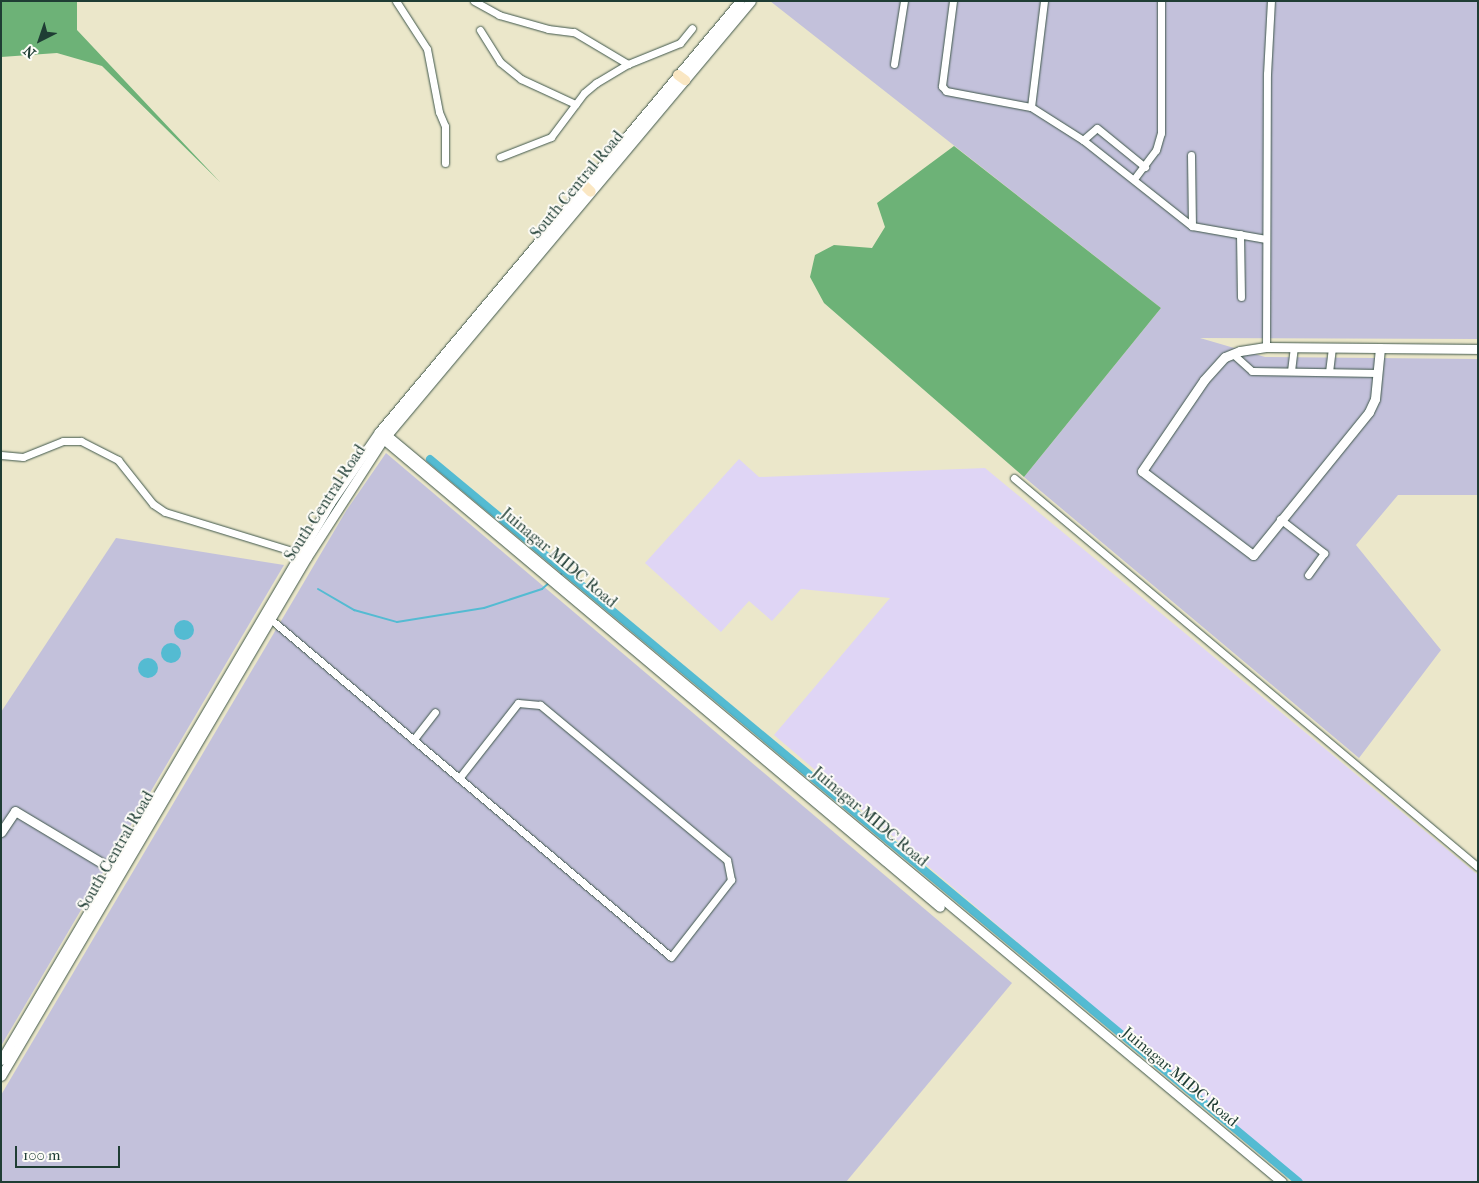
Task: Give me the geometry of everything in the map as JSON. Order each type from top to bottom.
[{"type":"street","points":[[396,1],[427,48],[439,112],[445,126],[445,163]]},
{"type":"street","points":[[474,1],[499,15],[522,22],[574,32],[628,64]]},
{"type":"street","name":"South Central Road","points":[[682,78],[740,1]]},
{"type":"street","name":"South Central Road","points":[[1,1076],[117,872],[304,555],[330,503],[383,436],[588,189],[682,78],[751,1]]},
{"type":"street","points":[[894,64],[904,1]]},
{"type":"street","points":[[953,1],[942,86],[946,91],[1031,107],[1083,140],[1192,226],[1266,239]]},
{"type":"street","points":[[1031,107],[1044,1]]},
{"type":"street","points":[[1134,179],[1145,167],[1156,150],[1161,133],[1161,1]]},
{"type":"street","points":[[1266,347],[1266,239],[1271,1]]},
{"type":"street","points":[[500,156],[551,137],[576,104],[596,82],[628,64],[680,43],[692,28]]},
{"type":"street","points":[[480,30],[500,62],[521,79],[576,104]]},
{"type":"street","points":[[1083,140],[1097,128],[1145,167]]},
{"type":"street","points":[[1191,155],[1192,226]]},
{"type":"street","points":[[1240,234],[1241,297]]},
{"type":"street","points":[[1380,348],[1375,399],[1369,412],[1280,519],[1253,555],[1142,471],[1204,380],[1225,357],[1233,354],[1266,347],[1332,347],[1478,349]]},
{"type":"street","points":[[1291,371],[1294,347]]},
{"type":"street","points":[[1329,372],[1332,347]]},
{"type":"street","points":[[1233,354],[1252,371],[1378,373]]},
{"type":"street","name":"Juinagar MIDC Road","points":[[383,436],[876,848],[1282,1182]]},
{"type":"street","points":[[1,456],[23,457],[63,441],[81,441],[118,460],[153,504],[165,512],[304,555]]},
{"type":"street","points":[[1014,478],[1478,867]]},
{"type":"street","points":[[1280,519],[1324,553],[1308,575]]},
{"type":"street","points":[[267,617],[671,957],[731,880],[727,860],[540,705],[518,703],[460,778]]},
{"type":"street","points":[[414,739],[435,712]]},
{"type":"street","points":[[1,832],[15,810],[117,872]]},
{"type":"street","name":"Juinagar MIDC Road","points":[[876,848],[940,906]]},
{"type":"street","name":"South Central Road","points":[[1,1060],[117,872]]},
{"type":"shaded area","points":[[770,1],[1478,1],[1478,339],[1200,338],[1265,357],[1478,359],[1478,495],[1398,495],[1356,545],[1441,650],[1359,758],[1024,477],[1161,308]]},
{"type":"shaded area","points":[[386,453],[1012,983],[846,1182],[1,1182],[1,1095],[346,511]]},
{"type":"shaded area","points":[[739,459],[759,477],[985,468],[1478,875],[1478,1182],[1299,1182],[774,735],[890,598],[801,589],[772,621],[749,601],[721,632],[645,563]]},
{"type":"shaded area","points":[[116,538],[284,565],[1,1046],[1,712]]},
{"type":"green space","points":[[1,1],[77,1],[77,30],[220,182],[102,66],[57,53],[1,57]]},
{"type":"green space","points":[[954,146],[1161,308],[1024,477],[824,303],[810,277],[815,255],[834,245],[872,248],[885,227],[877,203]]},
{"type":"water","points":[[184,620],[191,623],[194,630],[191,637],[184,640],[177,637],[174,630],[177,623]]},
{"type":"water","points":[[167,643],[175,643],[181,649],[181,657],[175,663],[167,663],[161,657],[161,649]]},
{"type":"water","points":[[148,658],[155,661],[158,668],[155,675],[148,678],[141,675],[138,668],[141,661]]},
{"type":"waterway","points":[[430,459],[1299,1182]]},
{"type":"waterway","points":[[559,576],[565,571]]},
{"type":"waterway","points":[[318,589],[354,610],[397,622],[484,608],[542,589],[549,583]]}]
